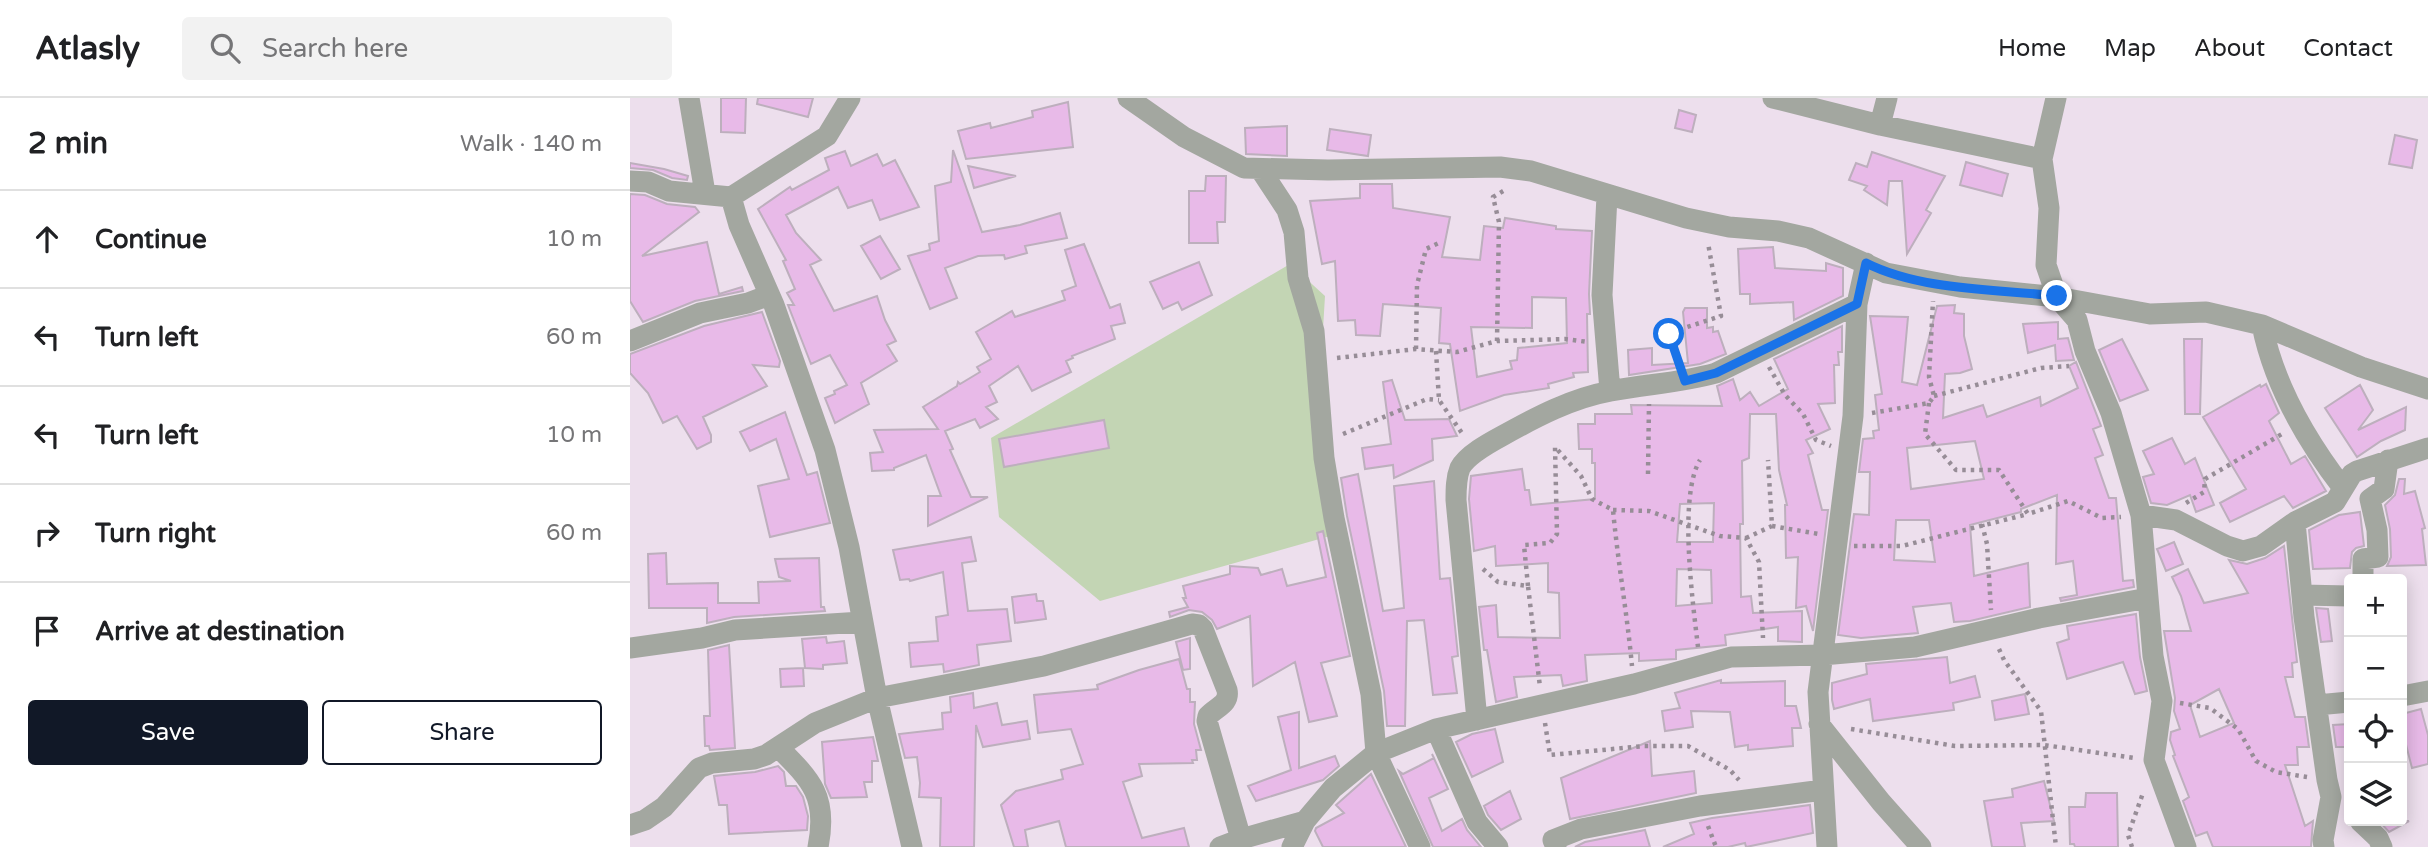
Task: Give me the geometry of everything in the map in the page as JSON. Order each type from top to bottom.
[{"type":"street","points":[[688,98],[705,193]]},
{"type":"street","points":[[630,181],[648,182],[678,192],[731,197],[827,136],[850,98]]},
{"type":"street","points":[[1129,98],[1184,137],[1237,166],[1260,169],[1397,170],[1481,167],[1531,171],[1607,196],[1704,222],[1809,238],[1886,273],[1960,288],[2057,296],[2150,314],[2206,312],[2262,326],[2361,367],[2428,389]]},
{"type":"street","points":[[1773,98],[1880,125],[2042,159]]},
{"type":"street","points":[[1880,125],[1887,98]]},
{"type":"street","points":[[2056,98],[2042,159],[2049,208],[2046,265],[2057,296],[2077,320],[2091,365],[2111,412],[2141,515],[2153,656],[2162,701],[2154,760],[2186,847]]},
{"type":"street","points":[[1260,169],[1287,210],[1294,232],[1298,278],[1314,331],[1323,443],[1334,518],[1371,694],[1376,753],[1420,847]]},
{"type":"street","points":[[1607,196],[1602,295],[1611,391]]},
{"type":"street","points":[[731,197],[739,225],[769,295],[825,450],[849,547],[877,698],[912,847]]},
{"type":"street","points":[[1827,847],[1818,692],[1853,416],[1857,304],[1866,263]]},
{"type":"street","points":[[630,341],[700,313],[748,303],[769,295]]},
{"type":"street","points":[[1477,720],[1456,500],[1458,475],[1462,464],[1490,442],[1574,401],[1611,391],[1685,381],[1716,373],[1857,304]]},
{"type":"street","points":[[2262,326],[2268,354],[2279,384],[2320,456],[2343,488]]},
{"type":"street","points":[[2141,515],[2176,520],[2227,546],[2243,551],[2261,546],[2295,522],[2336,502],[2357,471],[2428,447]]},
{"type":"street","points":[[2363,574],[2363,559],[2378,557],[2370,499],[2384,489],[2388,460]]},
{"type":"street","points":[[2295,522],[2302,595],[2329,788],[2324,847]]},
{"type":"street","points":[[2302,595],[2344,596]]},
{"type":"street","points":[[1292,847],[1305,821],[1334,788],[1376,753],[1436,729],[1633,684],[1731,657],[1915,647],[2148,598]]},
{"type":"street","points":[[630,648],[702,638],[735,630],[862,622]]},
{"type":"street","points":[[630,825],[645,820],[664,807],[699,768],[712,763],[754,759],[766,755],[816,723],[877,698],[1044,666],[1179,627],[1199,625],[1227,690],[1226,701],[1208,716],[1207,721],[1241,839]]},
{"type":"street","points":[[2407,695],[2428,691]]},
{"type":"street","points":[[2318,705],[2344,702]]},
{"type":"street","points":[[1819,724],[1921,847]]},
{"type":"street","points":[[1436,729],[1477,822],[1498,847]]},
{"type":"street","points":[[778,747],[812,785],[821,805],[818,847]]},
{"type":"street","points":[[2329,788],[2344,805]]},
{"type":"street","points":[[1556,847],[1553,840],[1581,829],[1700,806],[1823,790]]},
{"type":"street","points":[[1220,847],[1305,821]]},
{"type":"street","points":[[2365,826],[2378,838],[2382,847]]},
{"type":"path","points":[[1497,341],[1499,222],[1493,197],[1531,171]]},
{"type":"path","points":[[1685,381],[1669,334],[1721,316],[1704,222]]},
{"type":"path","points":[[1416,349],[1417,285],[1426,250],[1441,242]]},
{"type":"path","points":[[1934,282],[1929,377],[1934,396]]},
{"type":"path","points":[[1316,360],[1416,349],[1457,352],[1497,341],[1565,339],[1606,344]]},
{"type":"path","points":[[1436,351],[1438,400],[1461,429],[1473,456]]},
{"type":"path","points":[[1759,352],[1785,395],[1803,415],[1816,440],[1848,453]]},
{"type":"path","points":[[2028,514],[1999,470],[1956,470],[1925,433],[1929,403],[1934,396],[2041,368],[2091,365]]},
{"type":"path","points":[[1648,474],[1650,386]]},
{"type":"path","points":[[1323,443],[1427,400],[1438,400]]},
{"type":"path","points":[[1853,416],[1929,403]]},
{"type":"path","points":[[2176,520],[2184,504],[2204,492],[2205,479],[2301,423]]},
{"type":"path","points":[[1754,798],[1730,770],[1688,746],[1644,746],[1550,755],[1524,545],[1550,543],[1557,534],[1555,447],[1581,476],[1592,499],[1613,510],[1649,511],[1720,536],[1746,538],[1772,526],[1837,541],[1902,546],[2068,501],[2102,518],[2141,515]]},
{"type":"path","points":[[1700,460],[1694,471],[1689,525],[1691,582],[1700,665]]},
{"type":"path","points":[[1768,460],[1772,526]]},
{"type":"path","points":[[1613,510],[1618,566],[1627,608],[1633,684]]},
{"type":"path","points":[[1982,524],[1989,566],[1992,629],[2004,660],[2041,711],[2056,847]]},
{"type":"path","points":[[1746,538],[1759,562],[1764,656]]},
{"type":"path","points":[[1461,550],[1498,582],[1528,586]]},
{"type":"path","points":[[2162,701],[2210,708],[2238,729],[2256,761],[2276,772],[2329,788]]},
{"type":"path","points":[[1819,724],[1955,746],[2044,745],[2154,760],[2128,835],[2132,847]]},
{"type":"green space","points":[[1290,264],[1325,296],[1316,444],[1330,536],[1100,601],[999,517],[991,438]]},
{"type":"building","points":[[721,98],[746,98],[745,133],[721,132]]},
{"type":"building","points":[[758,98],[813,98],[808,117],[757,104]]},
{"type":"building","points":[[1068,102],[1073,147],[966,159],[958,131],[990,123],[991,128],[1033,117],[1032,111]]},
{"type":"building","points":[[1679,110],[1696,115],[1692,132],[1675,128]]},
{"type":"building","points":[[1287,126],[1287,156],[1246,154],[1245,128]]},
{"type":"building","points":[[1330,129],[1371,135],[1368,156],[1327,150]]},
{"type":"building","points":[[2395,135],[2417,140],[2412,168],[2389,164]]},
{"type":"building","points":[[953,150],[982,232],[1020,225],[1060,213],[1067,238],[1025,246],[1027,253],[1005,259],[1004,255],[978,256],[945,268],[957,298],[930,309],[908,256],[930,250],[929,244],[939,241],[935,186],[951,182]]},
{"type":"building","points":[[845,151],[851,166],[877,154],[883,166],[895,160],[919,207],[880,220],[872,200],[848,208],[838,187],[786,215],[796,233],[821,260],[810,265],[834,311],[877,296],[896,341],[887,345],[897,361],[861,383],[869,404],[835,423],[825,398],[847,385],[830,355],[811,364],[788,305],[794,305],[787,293],[795,289],[783,261],[786,260],[758,209],[790,187],[792,190],[829,170],[825,158]]},
{"type":"building","points":[[1872,152],[1945,176],[1926,210],[1931,213],[1907,254],[1902,181],[1889,181],[1887,205],[1864,190],[1867,186],[1849,180],[1856,163],[1867,167]]},
{"type":"building","points":[[1966,162],[2008,174],[2002,196],[1960,185]]},
{"type":"building","points":[[630,163],[688,176],[687,180],[672,178],[653,170],[630,168]]},
{"type":"building","points":[[968,166],[1016,176],[974,188]]},
{"type":"building","points":[[1206,176],[1226,176],[1225,222],[1217,222],[1218,243],[1189,243],[1189,191],[1205,191]]},
{"type":"building","points":[[1360,184],[1392,184],[1393,208],[1450,217],[1442,257],[1480,260],[1484,226],[1503,228],[1505,218],[1556,226],[1556,229],[1592,231],[1590,314],[1587,314],[1588,372],[1573,373],[1574,377],[1548,384],[1549,388],[1504,395],[1460,411],[1450,344],[1439,343],[1441,308],[1383,304],[1380,336],[1356,335],[1355,320],[1338,321],[1335,261],[1322,264],[1310,201],[1360,198]],"holes":[[[1532,297],[1566,298],[1567,343],[1518,348],[1517,360],[1510,361],[1512,369],[1477,377],[1471,327],[1532,328]]]},
{"type":"building","points":[[630,194],[645,195],[667,204],[695,207],[699,212],[642,256],[707,242],[719,294],[742,287],[743,291],[695,301],[643,322],[630,301]]},
{"type":"building","points":[[880,236],[900,269],[881,279],[861,246]]},
{"type":"building","points":[[1084,244],[1110,308],[1120,304],[1125,323],[1111,326],[1115,339],[1072,356],[1073,358],[1066,361],[1071,372],[1032,391],[1018,366],[989,386],[997,402],[986,407],[998,419],[980,428],[975,419],[945,431],[953,449],[950,450],[971,497],[988,497],[928,526],[928,496],[941,496],[926,455],[894,470],[872,471],[870,453],[883,452],[874,430],[938,429],[923,407],[957,386],[958,382],[960,384],[980,372],[977,367],[991,359],[976,332],[1012,311],[1015,317],[1065,300],[1062,291],[1076,286],[1065,250]]},
{"type":"building","points":[[1773,247],[1775,268],[1826,271],[1826,263],[1843,268],[1843,296],[1794,320],[1793,302],[1750,304],[1750,294],[1740,294],[1738,249]]},
{"type":"building","points":[[1199,262],[1212,295],[1182,310],[1178,302],[1163,309],[1150,282]]},
{"type":"building","points":[[1955,305],[1954,313],[1964,314],[1964,336],[1972,369],[1945,374],[1943,418],[1983,405],[1987,417],[2040,397],[2041,406],[2078,388],[2069,366],[2076,362],[2101,426],[2093,429],[2103,455],[2095,458],[2109,498],[2116,498],[2123,581],[2133,580],[2134,587],[2061,601],[2060,598],[2077,595],[2073,561],[2056,564],[2057,495],[2021,509],[2021,512],[1970,525],[1974,576],[2028,563],[2030,607],[1970,621],[1954,622],[1951,603],[1913,607],[1918,633],[1861,638],[1838,635],[1854,514],[1869,515],[1870,472],[1859,472],[1863,439],[1874,438],[1873,431],[1879,430],[1875,395],[1882,394],[1870,316],[1908,317],[1902,382],[1917,385],[1937,306]],"holes":[[[1975,441],[1984,479],[1911,489],[1907,448]],[[1896,520],[1929,520],[1935,562],[1894,560]]]},
{"type":"building","points":[[1685,308],[1707,308],[1707,328],[1713,327],[1713,332],[1718,331],[1726,354],[1700,364],[1629,375],[1628,350],[1652,348],[1652,365],[1688,363],[1683,312]]},
{"type":"building","points":[[762,312],[780,361],[779,367],[753,365],[767,386],[703,417],[711,435],[711,442],[697,449],[677,416],[663,423],[648,393],[630,373],[630,354],[704,326]]},
{"type":"building","points":[[2058,322],[2058,339],[2068,338],[2074,360],[2056,361],[2055,345],[2028,353],[2023,324]]},
{"type":"building","points":[[1842,326],[1842,352],[1838,352],[1839,365],[1834,365],[1835,403],[1818,404],[1830,429],[1806,440],[1813,453],[1808,455],[1822,510],[1828,510],[1813,631],[1806,606],[1796,608],[1798,557],[1786,558],[1787,505],[1779,470],[1776,414],[1750,414],[1749,458],[1742,461],[1741,597],[1751,596],[1753,613],[1802,611],[1802,642],[1778,641],[1778,627],[1725,635],[1726,645],[1676,650],[1676,659],[1639,661],[1639,653],[1585,655],[1587,681],[1563,686],[1561,675],[1514,677],[1517,697],[1496,702],[1487,650],[1484,650],[1479,607],[1496,605],[1498,637],[1560,638],[1559,593],[1548,592],[1548,563],[1496,566],[1495,546],[1474,551],[1469,499],[1471,476],[1522,469],[1525,490],[1529,490],[1531,505],[1595,499],[1595,463],[1592,463],[1592,449],[1579,449],[1578,424],[1595,424],[1595,414],[1632,414],[1631,405],[1722,406],[1717,386],[1733,379],[1740,400],[1750,392],[1759,406],[1788,389],[1774,359]],"holes":[[[1714,503],[1713,542],[1677,542],[1680,504]],[[1677,569],[1711,570],[1712,603],[1676,606]]]},
{"type":"building","points":[[2122,339],[2148,390],[2120,401],[2099,350]]},
{"type":"building","points":[[2184,339],[2202,339],[2200,414],[2185,414]]},
{"type":"building","points":[[1392,380],[1405,420],[1449,419],[1457,436],[1432,439],[1433,460],[1394,478],[1393,465],[1365,469],[1362,448],[1391,444],[1383,382]]},
{"type":"building","points":[[2266,384],[2279,413],[2269,421],[2291,464],[2305,456],[2326,491],[2293,508],[2284,496],[2230,522],[2220,503],[2246,489],[2203,417]]},
{"type":"building","points":[[2360,385],[2373,410],[2358,430],[2406,407],[2405,430],[2381,441],[2357,457],[2325,408]]},
{"type":"building","points":[[785,412],[807,475],[817,472],[830,523],[770,537],[758,486],[789,479],[776,439],[750,451],[740,432]]},
{"type":"building","points":[[1104,420],[1109,448],[1004,467],[999,439]]},
{"type":"building","points":[[2172,438],[2185,464],[2195,458],[2214,505],[2196,512],[2190,495],[2167,505],[2151,503],[2143,477],[2154,474],[2143,451]]},
{"type":"building","points":[[1358,474],[1383,611],[1404,608],[1394,486],[1434,481],[1440,579],[1450,578],[1458,656],[1452,657],[1457,693],[1433,695],[1424,620],[1407,621],[1405,726],[1387,726],[1384,691],[1347,516],[1341,478]]},
{"type":"building","points":[[2399,479],[2405,479],[2404,494],[2415,491],[2425,528],[2422,529],[2426,565],[2387,566],[2391,557],[2390,529],[2385,505],[2395,495]]},
{"type":"building","points":[[2360,512],[2364,546],[2352,552],[2350,568],[2313,569],[2309,530],[2339,515]]},
{"type":"building","points":[[1323,531],[1350,656],[1321,663],[1337,716],[1309,722],[1295,662],[1253,686],[1250,616],[1217,629],[1212,620],[1202,612],[1189,610],[1170,617],[1169,612],[1188,607],[1183,598],[1186,598],[1183,586],[1230,574],[1230,566],[1258,568],[1261,575],[1282,569],[1287,586],[1326,577],[1317,533]]},
{"type":"building","points":[[971,537],[976,561],[962,563],[968,611],[1007,609],[1011,641],[977,645],[979,665],[944,672],[943,664],[911,667],[909,643],[938,641],[936,617],[948,615],[943,572],[910,581],[900,580],[893,550]]},
{"type":"building","points":[[2174,542],[2183,564],[2166,571],[2157,549]]},
{"type":"building","points":[[2284,546],[2297,662],[2292,663],[2293,677],[2285,677],[2295,717],[2305,717],[2309,747],[2297,747],[2298,765],[2285,765],[2305,826],[2313,821],[2311,847],[2213,847],[2207,832],[2196,836],[2183,801],[2189,797],[2173,756],[2175,755],[2170,740],[2171,732],[2180,729],[2174,711],[2175,698],[2164,631],[2191,631],[2181,596],[2172,577],[2188,569],[2204,603],[2248,593],[2229,560],[2247,564],[2265,558]],"holes":[[[2219,689],[2234,723],[2200,737],[2190,705]]]},
{"type":"building","points":[[666,553],[667,584],[718,583],[718,603],[759,603],[758,582],[791,581],[779,577],[775,559],[819,558],[821,607],[824,607],[825,611],[734,617],[707,623],[707,608],[649,608],[648,554]]},
{"type":"building","points":[[1036,594],[1037,601],[1043,601],[1046,619],[1015,623],[1012,597]]},
{"type":"building","points":[[2316,608],[2328,609],[2332,641],[2321,642]]},
{"type":"building","points":[[2136,614],[2140,657],[2147,691],[2135,694],[2123,662],[2067,679],[2057,643],[2069,639],[2067,626]]},
{"type":"building","points":[[826,637],[827,643],[844,641],[847,663],[823,665],[823,669],[805,668],[802,639]]},
{"type":"building","points":[[1190,638],[1190,669],[1183,670],[1176,642]]},
{"type":"building","points":[[729,645],[735,748],[710,750],[709,746],[705,746],[704,716],[710,716],[708,650]]},
{"type":"building","points":[[1947,657],[1950,683],[1975,676],[1980,697],[1953,703],[1954,710],[1873,721],[1870,699],[1834,709],[1832,683],[1867,674],[1866,664]]},
{"type":"building","points":[[1179,659],[1187,689],[1190,689],[1190,702],[1195,702],[1194,724],[1201,750],[1196,750],[1197,760],[1192,760],[1193,763],[1139,764],[1142,776],[1123,782],[1142,838],[1184,828],[1189,847],[1066,847],[1059,821],[1025,830],[1028,847],[1014,847],[1001,805],[1016,791],[1063,779],[1061,770],[1083,764],[1071,729],[1038,733],[1034,695],[1098,689],[1097,685]]},
{"type":"building","points":[[803,668],[804,686],[781,687],[780,669]]},
{"type":"building","points":[[1721,680],[1721,683],[1785,681],[1785,706],[1796,706],[1801,728],[1792,728],[1793,746],[1748,750],[1748,745],[1735,747],[1730,712],[1691,711],[1693,727],[1665,731],[1662,711],[1680,708],[1675,693]]},
{"type":"building","points":[[973,693],[974,708],[997,703],[1002,725],[1027,721],[1030,739],[983,747],[976,725],[974,847],[940,847],[941,798],[919,797],[917,757],[905,758],[899,734],[943,729],[942,713],[951,712],[950,697]]},
{"type":"building","points":[[2025,694],[2029,714],[1995,720],[1992,701]]},
{"type":"building","points":[[2421,709],[2428,735],[2428,764],[2412,768],[2407,748],[2407,713]]},
{"type":"building","points":[[1299,712],[1299,768],[1335,756],[1339,766],[1323,780],[1256,801],[1248,786],[1291,770],[1278,717]]},
{"type":"building","points":[[2344,724],[2344,747],[2336,747],[2333,725]]},
{"type":"building","points":[[1495,729],[1503,762],[1472,777],[1456,742],[1472,734]]},
{"type":"building","points":[[873,737],[878,761],[872,761],[872,782],[864,782],[867,797],[831,798],[825,784],[822,742]]},
{"type":"building","points":[[1650,741],[1652,776],[1694,771],[1696,793],[1570,819],[1561,778]]},
{"type":"building","points":[[1434,758],[1448,789],[1429,798],[1442,831],[1462,819],[1481,847],[1433,847],[1399,771],[1403,774]]},
{"type":"building","points":[[778,766],[784,772],[786,786],[796,786],[803,797],[808,816],[807,830],[729,834],[727,805],[719,805],[714,776],[755,772]]},
{"type":"building","points":[[1371,774],[1406,847],[1323,847],[1316,828],[1344,813],[1336,805]]},
{"type":"building","points":[[2044,781],[2054,821],[2021,823],[2025,847],[1992,847],[1984,801],[2013,797],[2012,789]]},
{"type":"building","points":[[1510,791],[1521,819],[1501,830],[1484,806]]},
{"type":"building","points":[[2086,793],[2117,793],[2118,847],[2075,847],[2070,844],[2069,807],[2085,807]]},
{"type":"building","points":[[1810,805],[1813,833],[1746,847],[1745,843],[1728,847],[1663,847],[1694,834],[1690,823]]},
{"type":"building","points":[[2384,826],[2400,826],[2389,832]]},
{"type":"building","points":[[1645,830],[1650,847],[1575,847],[1585,842]]},
{"type":"route","points":[[1669,334],[1685,381],[1716,373],[1857,304],[1866,263],[1886,273],[1960,288],[2057,296]]}]
